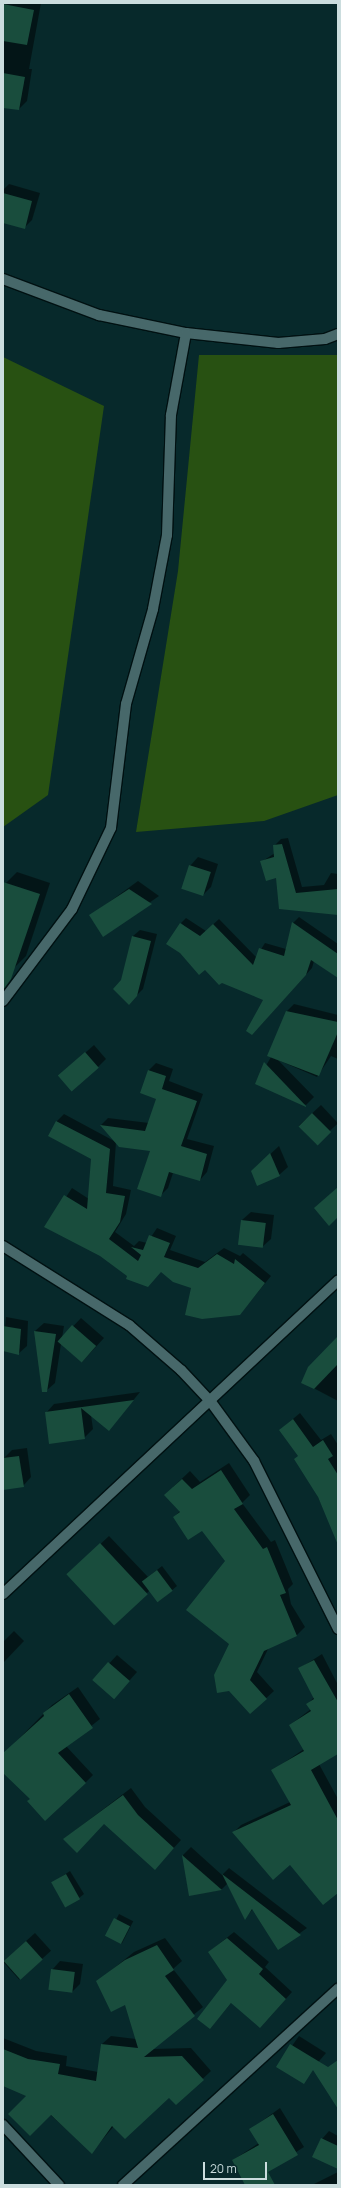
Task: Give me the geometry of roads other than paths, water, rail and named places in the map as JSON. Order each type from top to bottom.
[{"type":"street","points":[[3,279],[100,315],[186,333],[278,343],[325,339],[338,334]]},
{"type":"street","points":[[3,1001],[72,909],[112,828],[126,704],[152,609],[167,535],[171,415],[186,333]]},
{"type":"street","points":[[3,1246],[128,1325],[181,1370],[211,1402],[254,1461],[338,1629]]},
{"type":"street","points":[[3,1594],[211,1402],[338,1280]]},
{"type":"street","points":[[123,2185],[338,1989]]},
{"type":"street","points":[[3,2125],[59,2185]]}]
